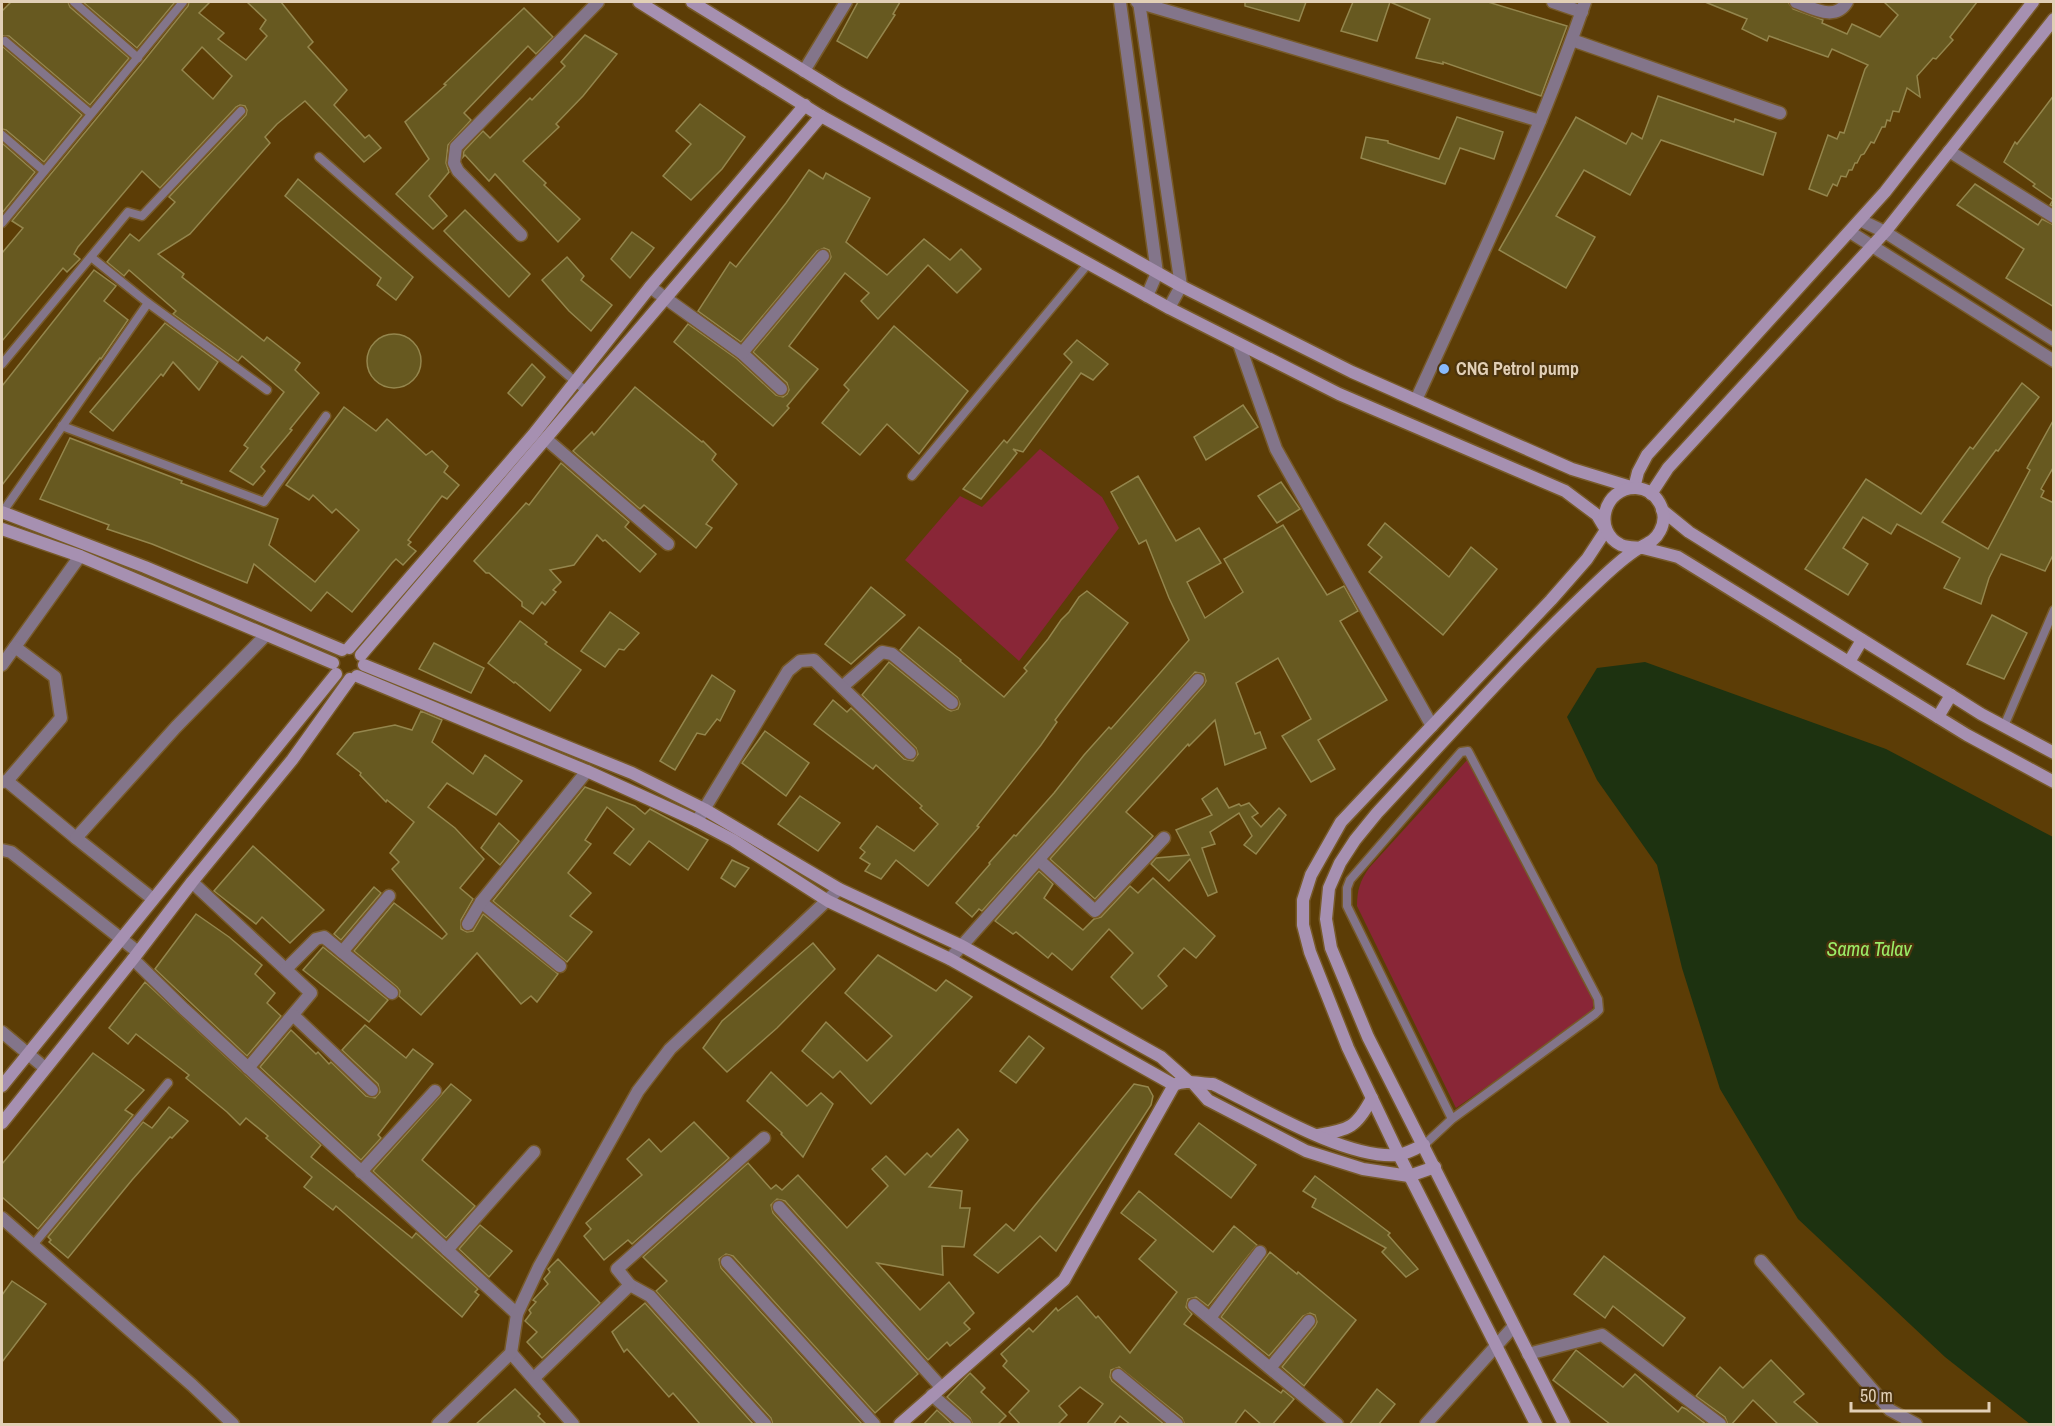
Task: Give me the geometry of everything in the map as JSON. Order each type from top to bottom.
[{"type":"main road","points":[[639,2],[821,116],[1169,308],[1339,394],[1565,491],[1597,516],[1612,539],[1620,545],[1678,557],[1967,735],[2054,782]]},
{"type":"main road","points":[[692,2],[840,93],[1181,286],[1352,372],[1572,469],[1643,489],[1658,501],[1664,519],[1657,537],[1601,578],[1566,612],[1377,813],[1340,863],[1329,888],[1326,919],[1331,948],[1368,1037],[1564,1425]]},
{"type":"main road","points":[[1634,488],[1638,472],[1647,455],[1885,192],[2033,2]]},
{"type":"main road","points":[[1651,494],[1668,468],[1885,232],[2054,19]]},
{"type":"main road","points":[[2,1086],[334,669],[336,654],[346,649],[533,435],[650,287],[805,105]]},
{"type":"main road","points":[[2,1123],[192,882],[292,760],[354,678],[363,670],[363,660],[546,439],[821,116]]},
{"type":"main road","points":[[1536,1425],[1409,1176],[1348,1048],[1310,952],[1303,925],[1303,900],[1311,875],[1341,822],[1587,559],[1606,530],[1605,510],[1609,501],[1616,494],[1634,488]]},
{"type":"main road","points":[[1662,510],[1689,532],[1862,640],[1951,695],[2054,753]]},
{"type":"main road","points":[[2,512],[145,567],[346,649],[354,649],[363,660],[623,769],[704,809],[839,889],[962,946],[1161,1057],[1208,1100],[1306,1151],[1363,1169],[1409,1176],[1435,1167]]},
{"type":"main road","points":[[2,529],[80,556],[265,636],[334,669],[345,679],[354,678],[587,771],[697,821],[733,840],[828,901],[950,959],[1174,1085]]},
{"type":"main road","points":[[1849,662],[1862,640]]},
{"type":"main road","points":[[1938,717],[1951,695]]},
{"type":"main road","points":[[900,1425],[1064,1280],[1174,1085],[1181,1081],[1213,1084],[1316,1135],[1366,1153],[1399,1155],[1424,1145]]},
{"type":"main road","points":[[1316,1135],[1343,1131],[1355,1124],[1372,1098]]},
{"type":"street","points":[[521,236],[458,171],[454,163],[456,147],[598,2]]},
{"type":"street","points":[[804,71],[846,2]]},
{"type":"street","points":[[1120,2],[1157,273],[1147,296]]},
{"type":"street","points":[[1169,308],[1181,286],[1139,2],[1540,121]]},
{"type":"street","points":[[1416,400],[1540,121],[1584,7],[1553,2]]},
{"type":"street","points":[[1796,2],[1828,13],[1835,13],[1842,9],[1847,2]]},
{"type":"street","points":[[1572,40],[1780,113]]},
{"type":"street","points":[[1949,151],[2054,217]]},
{"type":"street","points":[[1860,220],[1885,232],[2054,340]]},
{"type":"street","points":[[1850,232],[2054,361]]},
{"type":"street","points":[[742,353],[823,256]]},
{"type":"street","points":[[650,287],[742,353],[781,389]]},
{"type":"street","points":[[1239,344],[1276,449],[1432,726]]},
{"type":"street","points":[[546,439],[668,544]]},
{"type":"street","points":[[2,665],[80,556]]},
{"type":"street","points":[[76,838],[176,728],[265,636]]},
{"type":"street","points":[[15,647],[55,677],[61,718],[4,782],[153,899]]},
{"type":"street","points":[[842,687],[882,652],[892,654],[951,703]]},
{"type":"street","points":[[697,821],[788,671],[800,661],[814,660],[910,753]]},
{"type":"street","points":[[950,959],[1198,680]]},
{"type":"street","points":[[468,924],[481,902],[587,771]]},
{"type":"street","points":[[1039,860],[1095,911],[1164,838]]},
{"type":"street","points":[[2,850],[11,852],[122,937],[135,956],[184,1009],[517,1314]]},
{"type":"street","points":[[192,882],[311,993],[248,1068]]},
{"type":"street","points":[[438,1425],[511,1353],[517,1314],[539,1267],[638,1091],[670,1049],[839,889]]},
{"type":"street","points":[[342,952],[389,896]]},
{"type":"street","points":[[481,902],[561,966]]},
{"type":"street","points":[[286,969],[316,939],[324,937],[392,993]]},
{"type":"street","points":[[293,1015],[372,1090]]},
{"type":"street","points":[[2,1032],[45,1068]]},
{"type":"street","points":[[361,1172],[435,1091]]},
{"type":"street","points":[[764,1138],[617,1269],[630,1285],[650,1296],[765,1425]]},
{"type":"street","points":[[447,1250],[534,1152]]},
{"type":"street","points":[[779,1207],[964,1425]]},
{"type":"street","points":[[2,1218],[192,1385],[233,1425]]},
{"type":"street","points":[[1210,1318],[1260,1252]]},
{"type":"street","points":[[1761,1261],[1890,1410],[1916,1425]]},
{"type":"street","points":[[727,1262],[874,1425]]},
{"type":"street","points":[[534,1378],[630,1285]]},
{"type":"street","points":[[1194,1305],[1337,1425]]},
{"type":"street","points":[[1270,1368],[1310,1322]]},
{"type":"street","points":[[1426,1425],[1514,1326]]},
{"type":"street","points":[[1528,1354],[1602,1335],[1720,1425]]},
{"type":"street","points":[[511,1353],[573,1425]]},
{"type":"street","points":[[1118,1375],[1177,1425]]},
{"type":"lane","points":[[74,2],[138,58]]},
{"type":"lane","points":[[2,223],[183,2]]},
{"type":"lane","points":[[5,41],[91,114]]},
{"type":"lane","points":[[2,364],[128,212],[142,216],[241,111]]},
{"type":"lane","points":[[2,135],[44,171]]},
{"type":"lane","points":[[319,157],[587,392]]},
{"type":"lane","points":[[91,257],[148,303],[267,390]]},
{"type":"lane","points":[[912,476],[1088,264]]},
{"type":"lane","points":[[2,512],[148,303]]},
{"type":"lane","points":[[62,426],[264,502],[326,416]]},
{"type":"lane","points":[[2004,726],[2054,610]]},
{"type":"lane","points":[[1424,1145],[1452,1119],[1599,1010],[1598,999],[1468,750],[1461,752],[1350,880],[1346,897],[1347,906],[1452,1119]]},
{"type":"lane","points":[[33,1245],[168,1083]]},
{"type":"shaded area","points":[[1040,449],[1102,497],[1119,528],[1019,661],[905,560],[960,496],[982,507]]},
{"type":"shaded area","points":[[1469,758],[1594,1002],[1591,1014],[1456,1108],[1357,906],[1357,900],[1363,877],[1369,868]]},
{"type":"water","name":"Sama Talav","points":[[1645,662],[1886,749],[2053,837],[2053,1424],[2030,1424],[1945,1357],[1798,1219],[1720,1089],[1682,968],[1657,865],[1597,780],[1567,717],[1597,668]]},
{"type":"building","points":[[11,2],[68,2],[70,7],[129,58],[90,105],[9,36],[2,36],[2,11]]},
{"type":"building","points":[[83,2],[175,2],[137,48]]},
{"type":"building","points":[[189,2],[210,2],[199,13],[224,33],[218,39],[246,60],[267,36],[260,29],[266,20],[247,2],[281,2],[313,42],[308,47],[347,90],[334,105],[365,138],[369,135],[381,148],[364,162],[305,101],[265,137],[270,143],[190,234],[158,254],[184,274],[182,277],[264,341],[267,337],[300,363],[295,370],[319,393],[261,467],[265,471],[253,485],[230,471],[248,448],[244,445],[284,392],[242,356],[238,361],[173,314],[176,311],[129,270],[124,276],[107,262],[130,234],[139,241],[175,202],[169,197],[246,115],[245,106],[236,107],[160,188],[142,171],[78,247],[74,254],[80,259],[67,272],[63,268],[2,341],[2,253],[23,228],[12,221]],"holes":[[[202,47],[232,76],[213,99],[182,70]]]},
{"type":"building","points":[[858,2],[900,2],[893,14],[895,15],[867,58],[837,41]]},
{"type":"building","points":[[1245,2],[1306,2],[1299,21],[1245,6]]},
{"type":"building","points":[[1353,2],[1390,2],[1377,41],[1341,31]]},
{"type":"building","points":[[1390,2],[1488,2],[1567,26],[1541,96],[1443,62],[1443,64],[1416,58],[1430,19]]},
{"type":"building","points":[[1705,2],[1788,2],[1793,9],[1823,20],[1822,23],[1847,34],[1852,24],[1880,37],[1898,15],[1884,2],[1977,2],[1950,37],[1953,40],[1917,76],[1920,97],[1907,88],[1899,112],[1893,111],[1890,121],[1887,120],[1874,143],[1871,142],[1846,177],[1841,176],[1837,186],[1833,184],[1827,196],[1809,189],[1828,135],[1837,139],[1840,132],[1844,133],[1868,65],[1832,49],[1828,57],[1769,36],[1767,41],[1742,29],[1747,19]]},
{"type":"building","points":[[524,8],[553,37],[536,54],[528,46],[464,113],[471,120],[448,145],[446,163],[449,172],[429,196],[447,216],[433,229],[396,194],[429,159],[405,122]]},
{"type":"building","points":[[585,35],[617,54],[583,96],[556,124],[559,127],[523,161],[546,183],[544,185],[580,219],[558,242],[495,174],[489,181],[465,155],[463,157],[464,151],[483,131],[490,138],[530,98],[532,100],[565,66],[561,62]]},
{"type":"building","points":[[2,46],[82,115],[44,162],[2,129]]},
{"type":"building","points":[[2054,95],[2054,207],[2050,205],[2053,200],[2004,162],[2015,142],[2017,144]]},
{"type":"building","points":[[1658,96],[1734,122],[1735,119],[1776,133],[1763,175],[1661,140],[1630,195],[1584,170],[1556,216],[1595,237],[1566,288],[1499,250],[1576,117],[1626,144],[1632,133],[1642,139]]},
{"type":"building","points":[[700,104],[745,137],[722,169],[691,200],[663,176],[691,144],[676,131]]},
{"type":"building","points":[[1457,117],[1503,132],[1494,159],[1460,148],[1445,184],[1361,158],[1366,137],[1388,141],[1388,143],[1439,159]]},
{"type":"building","points":[[2,143],[35,172],[2,213]]},
{"type":"building","points":[[809,170],[823,179],[826,173],[870,198],[846,242],[887,275],[924,239],[950,260],[961,249],[981,269],[957,293],[928,265],[878,319],[861,301],[869,293],[845,273],[789,346],[818,369],[773,426],[674,342],[688,324],[737,359],[776,395],[783,397],[787,394],[789,390],[787,383],[753,352],[829,261],[831,257],[829,250],[824,248],[817,251],[741,342],[698,311],[730,262],[736,267]]},
{"type":"building","points":[[298,179],[413,277],[396,300],[377,285],[381,278],[285,196]]},
{"type":"building","points":[[1975,184],[2038,225],[2042,219],[2054,225],[2054,307],[2006,278],[2024,249],[1957,205]]},
{"type":"building","points":[[465,210],[530,274],[509,297],[444,231]]},
{"type":"building","points":[[632,232],[654,248],[630,278],[611,259]]},
{"type":"building","points":[[567,257],[584,276],[581,280],[612,305],[591,331],[569,311],[542,280]]},
{"type":"building","points":[[94,270],[116,286],[104,301],[128,320],[101,359],[2,485],[2,386]]},
{"type":"building","points":[[165,323],[218,362],[199,390],[173,362],[113,431],[90,412]]},
{"type":"building","points":[[894,326],[968,391],[919,454],[887,424],[860,455],[822,423],[849,390],[844,385]]},
{"type":"building","points":[[389,334],[399,334],[409,338],[417,346],[421,361],[417,376],[409,384],[399,388],[389,388],[379,384],[371,376],[367,366],[367,356],[371,346],[379,338]]},
{"type":"building","points":[[1077,340],[1108,364],[1093,380],[1081,373],[1023,452],[1013,449],[1017,453],[981,499],[963,489],[1004,440],[1007,443],[1072,362],[1064,354]]},
{"type":"building","points":[[532,364],[545,377],[522,406],[508,393]]},
{"type":"building","points":[[2022,383],[2039,397],[1942,522],[1988,549],[2030,470],[2027,468],[2054,419],[2054,466],[2041,489],[2044,491],[2041,497],[2054,503],[2054,553],[2045,571],[2001,554],[1989,578],[1981,604],[1944,588],[1960,558],[1897,524],[1891,534],[1863,517],[1843,548],[1868,564],[1848,595],[1805,569],[1866,479],[1921,514],[1970,447],[1973,449]]},
{"type":"building","points":[[635,387],[703,441],[716,454],[712,460],[737,484],[706,524],[712,528],[696,548],[644,505],[640,509],[573,451],[592,432],[594,435]]},
{"type":"building","points":[[1243,405],[1258,427],[1206,460],[1194,437]]},
{"type":"building","points":[[344,407],[376,431],[387,419],[426,455],[432,451],[448,466],[444,472],[459,485],[447,499],[442,496],[408,540],[411,542],[408,545],[416,551],[403,565],[396,559],[352,612],[327,592],[311,611],[254,564],[247,583],[152,544],[107,529],[109,525],[40,499],[70,438],[278,519],[269,545],[315,582],[359,530],[336,509],[332,513],[313,495],[309,500],[286,485]]},
{"type":"building","points":[[561,463],[629,522],[625,527],[656,554],[640,572],[597,535],[574,565],[550,570],[561,582],[553,590],[556,592],[545,605],[542,602],[533,614],[474,561],[526,503],[529,505]]},
{"type":"building","points":[[1138,476],[1176,541],[1199,528],[1221,563],[1187,582],[1205,618],[1243,592],[1224,559],[1283,525],[1327,595],[1344,586],[1358,611],[1340,621],[1387,700],[1318,740],[1335,769],[1311,782],[1282,736],[1311,719],[1278,658],[1236,683],[1255,734],[1260,732],[1266,748],[1225,765],[1215,720],[1189,746],[1188,744],[1126,812],[1153,836],[1095,899],[1050,859],[1204,685],[1206,681],[1204,674],[1195,672],[982,911],[979,909],[972,917],[956,903],[989,863],[1054,793],[1084,755],[1109,727],[1111,729],[1189,640],[1146,540],[1139,544],[1111,492]]},
{"type":"building","points":[[1281,482],[1300,509],[1277,523],[1258,496]]},
{"type":"building","points":[[1385,523],[1449,577],[1471,547],[1497,569],[1443,635],[1369,572],[1382,557],[1368,545]]},
{"type":"building","points":[[871,587],[905,615],[851,664],[825,644]]},
{"type":"building","points":[[1087,591],[1128,623],[1055,720],[1057,722],[1041,745],[977,826],[979,827],[928,886],[896,860],[881,879],[865,871],[870,864],[860,858],[865,852],[860,848],[877,826],[914,851],[938,824],[920,808],[922,806],[876,765],[873,769],[814,724],[833,700],[847,712],[851,708],[904,759],[913,761],[918,754],[916,748],[862,695],[889,662],[947,709],[951,711],[958,709],[960,704],[957,697],[900,650],[919,627],[1004,697],[1027,671],[1024,668],[1079,597]]},
{"type":"building","points":[[610,612],[639,633],[624,650],[619,649],[605,667],[581,651]]},
{"type":"building","points":[[1992,615],[2027,633],[2004,679],[1967,664]]},
{"type":"building","points":[[520,621],[547,642],[545,644],[581,670],[550,711],[488,663]]},
{"type":"building","points":[[434,643],[484,668],[471,693],[419,669]]},
{"type":"building","points":[[712,675],[735,691],[720,721],[717,719],[705,735],[697,733],[675,770],[660,761]]},
{"type":"building","points":[[421,711],[442,720],[432,742],[473,774],[485,755],[522,781],[496,815],[447,783],[428,807],[455,828],[484,859],[460,888],[473,899],[461,920],[461,929],[467,932],[473,931],[483,914],[558,974],[537,1002],[531,996],[521,1004],[477,953],[421,1015],[399,996],[400,991],[397,987],[354,951],[394,903],[442,939],[447,934],[392,869],[399,862],[390,853],[414,822],[387,800],[386,802],[360,775],[361,773],[337,754],[354,733],[395,725],[412,730]]},
{"type":"building","points":[[765,731],[809,763],[786,796],[742,763]]},
{"type":"building","points":[[585,787],[635,806],[645,814],[650,809],[708,840],[688,870],[649,841],[630,865],[614,853],[634,829],[607,807],[585,840],[591,844],[568,873],[591,893],[570,916],[592,932],[567,962],[493,901]]},
{"type":"building","points":[[1217,788],[1229,808],[1249,803],[1258,813],[1252,817],[1261,827],[1279,808],[1286,815],[1256,854],[1244,845],[1252,836],[1239,813],[1210,832],[1215,844],[1202,848],[1217,892],[1208,896],[1190,859],[1169,881],[1151,864],[1156,858],[1189,855],[1176,830],[1212,815],[1202,799]]},
{"type":"building","points":[[800,796],[840,823],[818,851],[778,824]]},
{"type":"building","points":[[499,823],[519,841],[500,865],[481,848]]},
{"type":"building","points":[[253,846],[324,910],[290,943],[262,917],[256,924],[214,891]]},
{"type":"building","points":[[732,860],[749,868],[735,887],[721,878]]},
{"type":"building","points":[[1039,871],[1053,884],[1044,898],[1083,930],[1094,919],[1101,917],[1130,886],[1138,893],[1153,878],[1215,936],[1196,958],[1184,948],[1158,976],[1167,986],[1142,1009],[1111,977],[1133,953],[1109,929],[1072,970],[1052,953],[1048,958],[1016,932],[1013,934],[995,921]]},
{"type":"building","points":[[374,887],[381,893],[341,940],[334,934]]},
{"type":"building","points":[[196,914],[229,937],[262,965],[255,974],[275,993],[267,1003],[281,1016],[247,1056],[155,969]]},
{"type":"building","points":[[813,943],[835,969],[777,1028],[727,1072],[703,1048],[722,1021]]},
{"type":"building","points":[[323,947],[388,1000],[369,1022],[303,970]]},
{"type":"building","points":[[878,955],[936,991],[946,980],[972,997],[871,1104],[840,1071],[833,1078],[802,1051],[826,1022],[867,1061],[892,1036],[845,993]]},
{"type":"building","points":[[145,982],[321,1145],[311,1157],[412,1238],[416,1233],[478,1289],[475,1292],[479,1295],[462,1317],[336,1206],[333,1210],[304,1187],[312,1177],[266,1138],[268,1136],[246,1118],[240,1125],[186,1078],[189,1075],[136,1034],[128,1044],[109,1028]]},
{"type":"building","points":[[365,1025],[406,1058],[413,1049],[433,1064],[378,1135],[381,1138],[361,1160],[260,1067],[291,1030],[316,1054],[318,1052],[329,1064],[331,1062],[366,1096],[375,1098],[380,1092],[378,1084],[342,1050]]},
{"type":"building","points":[[1029,1036],[1044,1048],[1016,1083],[1000,1071]]},
{"type":"building","points":[[93,1053],[144,1090],[125,1110],[133,1115],[38,1229],[2,1197],[2,1164]]},
{"type":"building","points":[[771,1072],[807,1106],[821,1093],[833,1104],[803,1157],[782,1133],[747,1101]]},
{"type":"building","points":[[451,1084],[471,1100],[422,1160],[475,1206],[446,1238],[373,1171]]},
{"type":"building","points":[[1134,1084],[1148,1087],[1153,1096],[1151,1105],[1056,1251],[1040,1236],[998,1273],[974,1255],[1006,1224],[1014,1231]]},
{"type":"building","points":[[169,1107],[188,1121],[172,1138],[170,1137],[132,1180],[68,1258],[49,1242],[51,1240],[48,1237],[143,1122],[152,1128]]},
{"type":"building","points":[[694,1122],[729,1158],[632,1244],[628,1240],[604,1260],[584,1236],[591,1229],[586,1223],[642,1175],[627,1159],[649,1139],[661,1152]]},
{"type":"building","points":[[1199,1123],[1256,1165],[1231,1198],[1175,1154]]},
{"type":"building","points":[[958,1129],[968,1140],[929,1187],[962,1191],[960,1208],[970,1208],[964,1247],[942,1246],[943,1275],[877,1263],[920,1310],[949,1282],[974,1313],[964,1323],[970,1329],[950,1346],[947,1342],[928,1360],[785,1201],[777,1199],[771,1205],[773,1213],[918,1374],[875,1413],[733,1256],[726,1254],[719,1259],[721,1268],[862,1424],[773,1425],[771,1418],[656,1291],[667,1281],[643,1257],[748,1163],[771,1189],[776,1185],[782,1190],[798,1175],[847,1228],[888,1186],[872,1169],[886,1156],[905,1175],[927,1153],[931,1157]]},
{"type":"building","points":[[1315,1176],[1390,1233],[1388,1235],[1418,1269],[1406,1277],[1382,1252],[1386,1248],[1312,1207],[1316,1199],[1303,1191]]},
{"type":"building","points":[[1139,1191],[1213,1252],[1234,1226],[1257,1245],[1208,1306],[1196,1297],[1188,1299],[1186,1307],[1192,1314],[1184,1324],[1281,1393],[1283,1390],[1294,1399],[1272,1425],[1262,1425],[1245,1410],[1234,1425],[1185,1425],[1182,1418],[1119,1367],[1111,1370],[1112,1381],[1165,1425],[1131,1425],[1120,1416],[1113,1425],[1086,1425],[1103,1404],[1080,1387],[1059,1406],[1067,1415],[1057,1425],[1021,1425],[1009,1412],[1029,1391],[1003,1366],[1007,1361],[1001,1354],[1029,1328],[1033,1332],[1056,1308],[1058,1311],[1077,1296],[1130,1353],[1177,1292],[1139,1259],[1156,1240],[1121,1213]]},
{"type":"building","points":[[480,1225],[512,1251],[489,1277],[459,1249]]},
{"type":"building","points":[[1270,1252],[1356,1320],[1304,1386],[1282,1367],[1315,1326],[1317,1322],[1315,1315],[1310,1313],[1303,1316],[1269,1356],[1221,1317]]},
{"type":"building","points":[[1604,1256],[1685,1318],[1663,1346],[1613,1306],[1605,1318],[1574,1294]]},
{"type":"building","points":[[558,1259],[600,1303],[542,1358],[527,1342],[537,1332],[525,1321],[531,1313],[529,1310],[536,1302],[533,1300],[548,1284],[544,1279],[550,1272],[548,1269]]},
{"type":"building","points":[[12,1281],[46,1304],[2,1362],[2,1295]]},
{"type":"building","points":[[645,1303],[754,1425],[700,1424],[673,1393],[669,1397],[627,1349],[624,1352],[612,1332]]},
{"type":"building","points":[[1576,1350],[1623,1387],[1635,1374],[1678,1412],[1682,1407],[1707,1425],[1610,1424],[1553,1380]]},
{"type":"building","points":[[1771,1360],[1804,1394],[1794,1402],[1820,1425],[1779,1425],[1753,1400],[1731,1425],[1728,1425],[1725,1417],[1696,1396],[1720,1367],[1743,1388]]},
{"type":"building","points":[[970,1373],[985,1388],[981,1392],[1006,1416],[997,1425],[973,1425],[970,1418],[947,1397]]},
{"type":"building","points":[[515,1389],[540,1414],[538,1416],[547,1425],[475,1425]]},
{"type":"building","points":[[1377,1389],[1395,1404],[1378,1425],[1349,1425]]},
{"type":"building","points":[[937,1410],[953,1425],[923,1425]]},
{"type":"place","name":"CNG Petrol pump","points":[[1444,369]]}]
